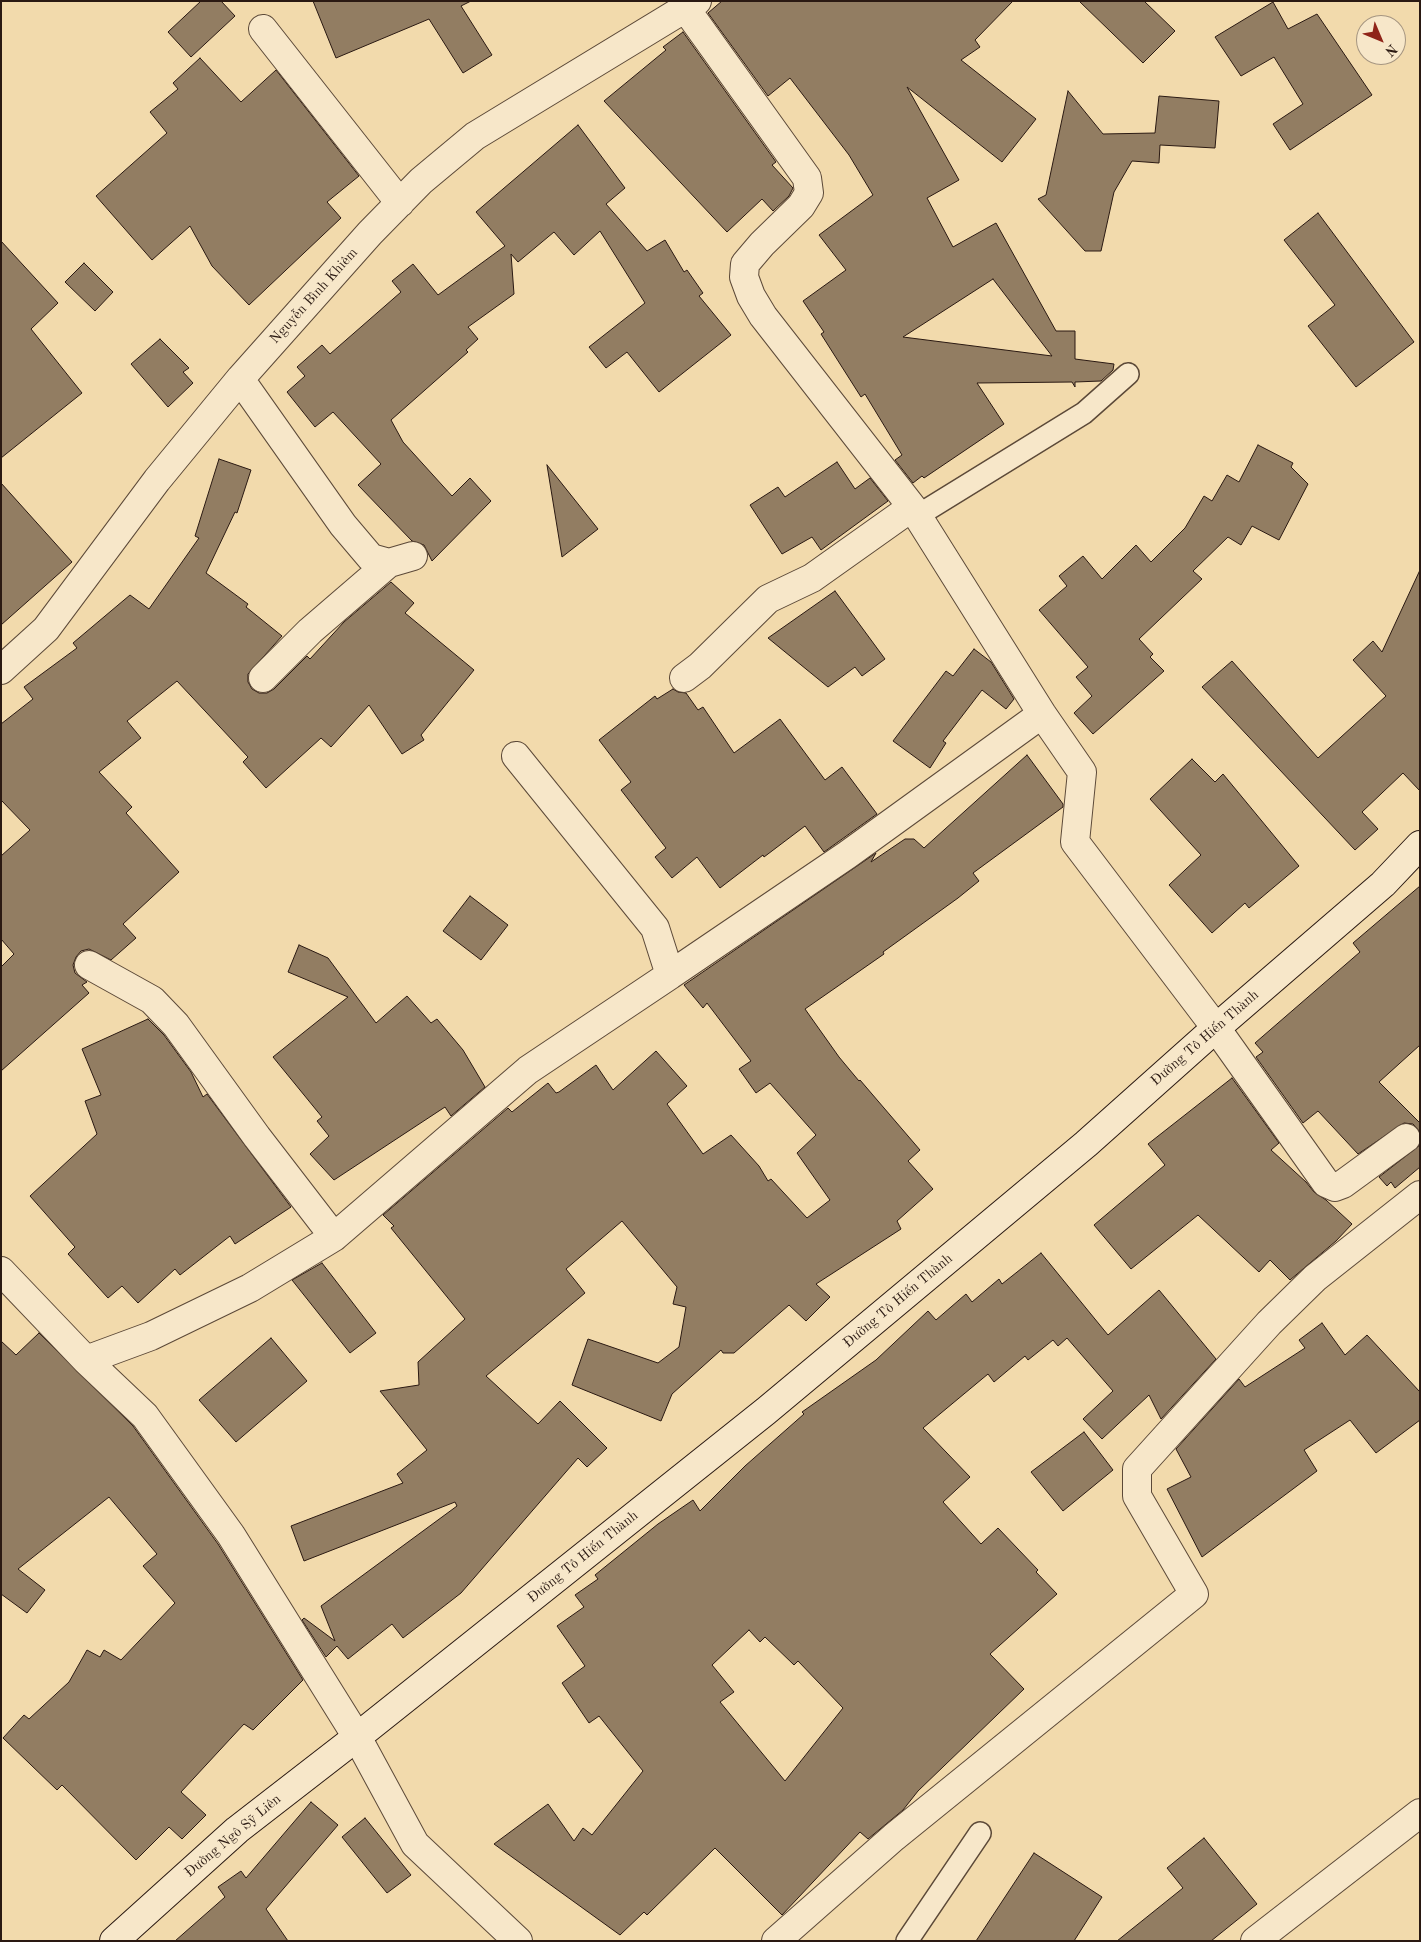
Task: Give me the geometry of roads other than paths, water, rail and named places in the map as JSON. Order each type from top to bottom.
[{"type":"street","name":"Nguyễn Bình Khiêm","points":[[1,670],[46,629],[157,480],[240,379],[421,181],[475,136],[692,5]]},
{"type":"street","points":[[692,5],[807,178],[809,193],[801,206],[762,244],[745,264],[744,277],[751,296],[769,324],[915,512],[1042,714],[1082,772],[1075,842],[1216,1028],[1326,1184],[1335,1187],[1344,1184],[1406,1138]]},
{"type":"street","points":[[263,29],[400,202]]},
{"type":"street","points":[[240,379],[344,525],[371,558],[401,559],[310,631],[264,678]]},
{"type":"street","points":[[684,678],[700,666],[768,599],[812,578],[915,512]]},
{"type":"street","points":[[86,1360],[151,1336],[250,1288],[334,1237],[528,1070],[847,855],[1042,714]]},
{"type":"street","points":[[516,756],[655,928],[670,975]]},
{"type":"street","name":"Đường Tô Hiến Thành","points":[[357,1737],[766,1411],[1086,1144],[1216,1028],[1383,884],[1420,845]]},
{"type":"street","points":[[89,966],[152,1000],[176,1025],[257,1137],[334,1237]]},
{"type":"street","points":[[776,1941],[894,1837],[1194,1594],[1136,1496],[1137,1469],[1269,1323],[1315,1278],[1420,1195]]},
{"type":"street","points":[[1,1271],[86,1360],[145,1416],[226,1527],[357,1737],[415,1844],[518,1941]]},
{"type":"street","name":"Đường Ngô Sỹ Liên","points":[[114,1941],[237,1830],[357,1737]]},
{"type":"street","points":[[1255,1941],[1420,1813]]},
{"type":"lane","points":[[915,512],[1084,413],[1128,374]]},
{"type":"lane","points":[[907,1941],[980,1833]]}]
